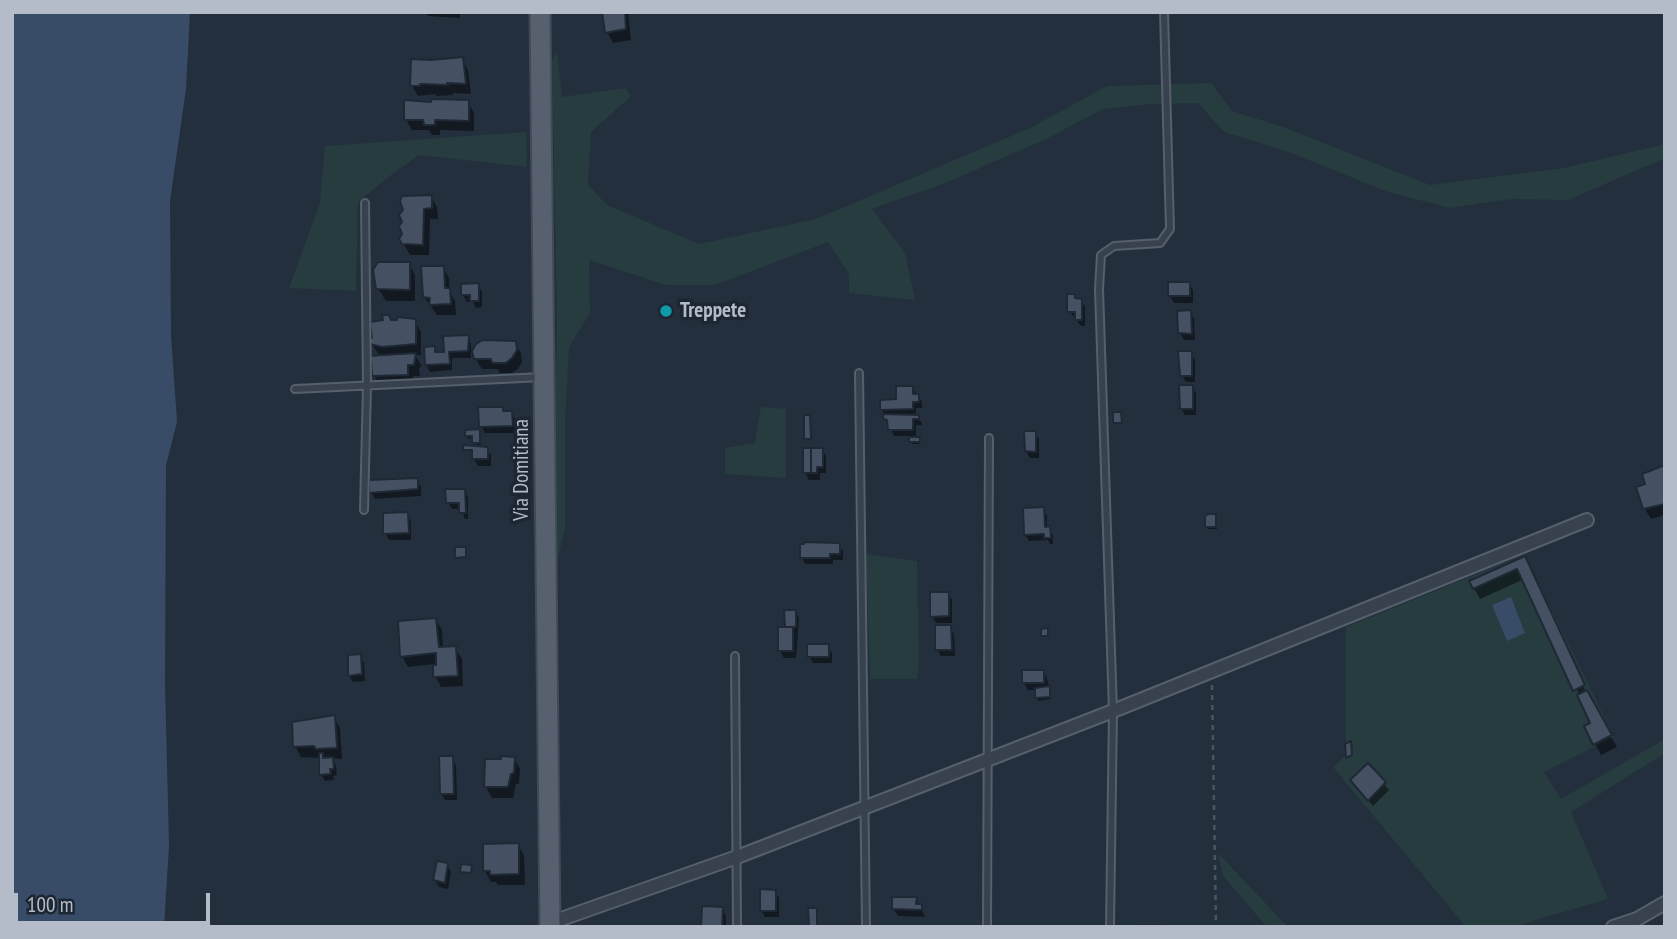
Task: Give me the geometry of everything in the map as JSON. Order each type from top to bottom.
[{"type":"main road","name":"Via Domitiana","points":[[540,12],[550,925]]},
{"type":"street","points":[[550,925],[737,857],[1113,711],[1587,520]]},
{"type":"street","points":[[1613,927],[1637,919],[1665,903]]},
{"type":"lane","points":[[1110,927],[1113,711],[1101,256],[1114,246],[1160,243],[1170,229],[1164,12]]},
{"type":"lane","points":[[364,510],[367,385],[365,203]]},
{"type":"lane","points":[[859,373],[866,927]]},
{"type":"lane","points":[[295,389],[545,377]]},
{"type":"lane","points":[[987,927],[989,439]]},
{"type":"lane","points":[[734,656],[737,927]]},
{"type":"path","points":[[1211,671],[1216,927]]},
{"type":"green space","points":[[557,51],[562,97],[626,88],[631,96],[591,132],[588,185],[607,205],[699,244],[816,219],[1030,128],[1107,86],[1211,83],[1232,111],[1283,127],[1430,185],[1564,168],[1665,144],[1665,158],[1568,200],[1511,199],[1450,208],[1388,192],[1286,151],[1224,132],[1198,103],[1151,104],[1103,109],[1046,139],[948,182],[872,209],[905,253],[915,300],[849,293],[849,274],[828,242],[715,285],[666,285],[589,260],[590,313],[569,347],[565,422],[565,529],[556,565],[553,494],[557,322],[552,60]]},
{"type":"green space","points":[[526,132],[527,167],[419,155],[358,202],[356,291],[289,288],[320,203],[325,146]]},
{"type":"green space","points":[[761,407],[786,409],[786,478],[725,474],[725,448],[755,443]]},
{"type":"green space","points":[[866,554],[917,561],[917,679],[870,679]]},
{"type":"green space","points":[[1525,555],[1614,737],[1544,772],[1561,799],[1665,739],[1665,753],[1571,812],[1608,899],[1512,927],[1466,927],[1333,767],[1346,755],[1346,627]]},
{"type":"green space","points":[[1218,853],[1288,927],[1267,927],[1223,876]]},
{"type":"water","points":[[12,12],[190,12],[186,89],[170,201],[171,336],[177,422],[166,465],[165,683],[169,846],[164,927],[12,927]]},
{"type":"water","points":[[1511,597],[1525,633],[1507,641],[1492,605]]},
{"type":"building","points":[[602,12],[625,12],[626,29],[605,33]]},
{"type":"building","points":[[463,57],[466,84],[410,86],[411,59]]},
{"type":"building","points":[[431,99],[469,100],[469,121],[435,120],[435,125],[424,125],[423,120],[404,120],[404,100],[431,102]]},
{"type":"building","points":[[432,195],[432,208],[424,209],[423,245],[402,244],[399,239],[402,234],[399,226],[402,222],[399,215],[403,210],[400,201],[402,196]]},
{"type":"building","points":[[378,262],[410,262],[410,290],[376,289],[373,270]]},
{"type":"building","points":[[421,266],[444,266],[445,288],[450,288],[451,304],[429,305],[430,298],[423,297]]},
{"type":"building","points":[[1168,282],[1190,282],[1190,296],[1168,296]]},
{"type":"building","points":[[479,283],[479,301],[470,301],[470,295],[461,295],[461,284]]},
{"type":"building","points":[[1067,294],[1075,294],[1075,298],[1082,299],[1082,320],[1075,320],[1075,312],[1067,312]]},
{"type":"building","points":[[1191,310],[1192,334],[1178,333],[1177,311]]},
{"type":"building","points":[[382,315],[389,315],[391,320],[397,320],[397,317],[416,319],[416,344],[382,347],[370,344],[370,322],[383,320]]},
{"type":"building","points":[[469,335],[468,351],[449,352],[450,364],[425,365],[424,347],[435,346],[435,352],[444,352],[443,336]]},
{"type":"building","points":[[483,340],[516,341],[517,350],[506,363],[492,363],[491,359],[474,359],[472,351],[476,344]]},
{"type":"building","points":[[1178,351],[1192,351],[1192,376],[1180,376]]},
{"type":"building","points":[[416,353],[414,365],[408,365],[408,375],[372,376],[368,356]]},
{"type":"building","points":[[1179,385],[1193,385],[1193,409],[1180,409]]},
{"type":"building","points":[[896,386],[913,386],[913,394],[919,394],[919,402],[913,402],[913,409],[880,410],[880,400],[896,399]]},
{"type":"building","points":[[478,407],[503,407],[503,411],[512,411],[513,426],[479,427]]},
{"type":"building","points":[[1113,412],[1121,412],[1122,423],[1113,423]]},
{"type":"building","points":[[883,414],[919,415],[919,419],[913,419],[913,430],[888,430]]},
{"type":"building","points":[[804,415],[810,415],[811,439],[804,439]]},
{"type":"building","points":[[480,429],[480,443],[472,443],[472,436],[465,436],[465,430]]},
{"type":"building","points":[[1024,431],[1036,431],[1036,452],[1025,451]]},
{"type":"building","points":[[909,437],[920,437],[920,442],[909,442]]},
{"type":"building","points":[[463,445],[488,447],[488,459],[472,459],[472,450],[463,450]]},
{"type":"building","points":[[803,448],[811,448],[811,473],[803,473]]},
{"type":"building","points":[[811,448],[823,448],[823,467],[817,467],[817,473],[811,473]]},
{"type":"building","points":[[1665,465],[1665,504],[1643,509],[1636,487],[1645,484],[1642,474]]},
{"type":"building","points":[[418,478],[418,489],[369,493],[369,480]]},
{"type":"building","points":[[445,489],[465,489],[466,513],[459,513],[459,503],[446,503]]},
{"type":"building","points":[[1044,507],[1045,527],[1050,526],[1051,538],[1044,538],[1044,534],[1024,535],[1023,508]]},
{"type":"building","points":[[408,512],[409,533],[383,534],[383,513]]},
{"type":"building","points":[[1216,514],[1216,527],[1205,527],[1205,516]]},
{"type":"building","points":[[840,543],[840,554],[830,554],[830,558],[800,558],[800,544]]},
{"type":"building","points":[[455,547],[466,547],[466,557],[455,558]]},
{"type":"building","points":[[1525,556],[1585,685],[1573,691],[1517,569],[1473,589],[1469,581]]},
{"type":"building","points":[[930,592],[949,592],[949,616],[930,617]]},
{"type":"building","points":[[784,610],[796,610],[796,627],[785,627]]},
{"type":"building","points":[[436,618],[439,647],[456,646],[458,676],[433,677],[436,653],[400,657],[398,621]]},
{"type":"building","points":[[935,625],[951,625],[952,650],[935,650]]},
{"type":"building","points":[[778,627],[793,627],[793,651],[778,651]]},
{"type":"building","points":[[1048,628],[1048,636],[1041,636],[1041,629]]},
{"type":"building","points":[[807,644],[829,644],[829,657],[807,657]]},
{"type":"building","points":[[361,654],[362,674],[348,676],[348,655]]},
{"type":"building","points":[[1022,670],[1044,670],[1044,683],[1022,683]]},
{"type":"building","points":[[1050,686],[1050,697],[1035,698],[1035,688]]},
{"type":"building","points":[[1587,690],[1612,735],[1593,745],[1584,726],[1590,723],[1577,695]]},
{"type":"building","points":[[335,715],[337,748],[293,747],[292,722]]},
{"type":"building","points":[[1351,741],[1352,755],[1346,758],[1345,744]]},
{"type":"building","points":[[319,753],[323,753],[323,758],[333,757],[334,769],[330,769],[331,774],[319,775]]},
{"type":"building","points":[[439,756],[453,756],[454,794],[440,794]]},
{"type":"building","points":[[501,756],[515,757],[514,773],[511,774],[508,787],[484,787],[485,759],[501,759]]},
{"type":"building","points":[[1368,763],[1386,782],[1368,801],[1350,780]]},
{"type":"building","points":[[519,843],[519,874],[490,875],[490,871],[483,871],[483,844]]},
{"type":"building","points":[[437,861],[448,863],[445,883],[433,880]]},
{"type":"building","points":[[461,864],[472,865],[471,873],[460,872]]},
{"type":"building","points":[[760,889],[776,890],[776,911],[760,911]]},
{"type":"building","points":[[892,897],[917,897],[916,904],[922,904],[922,910],[892,909]]},
{"type":"building","points":[[702,906],[723,907],[722,927],[701,927]]},
{"type":"building","points":[[808,908],[817,908],[817,927],[809,927]]},
{"type":"building","points":[[1166,925],[1166,927],[1136,927]]},
{"type":"place","name":"Treppete","points":[[666,311]]}]
